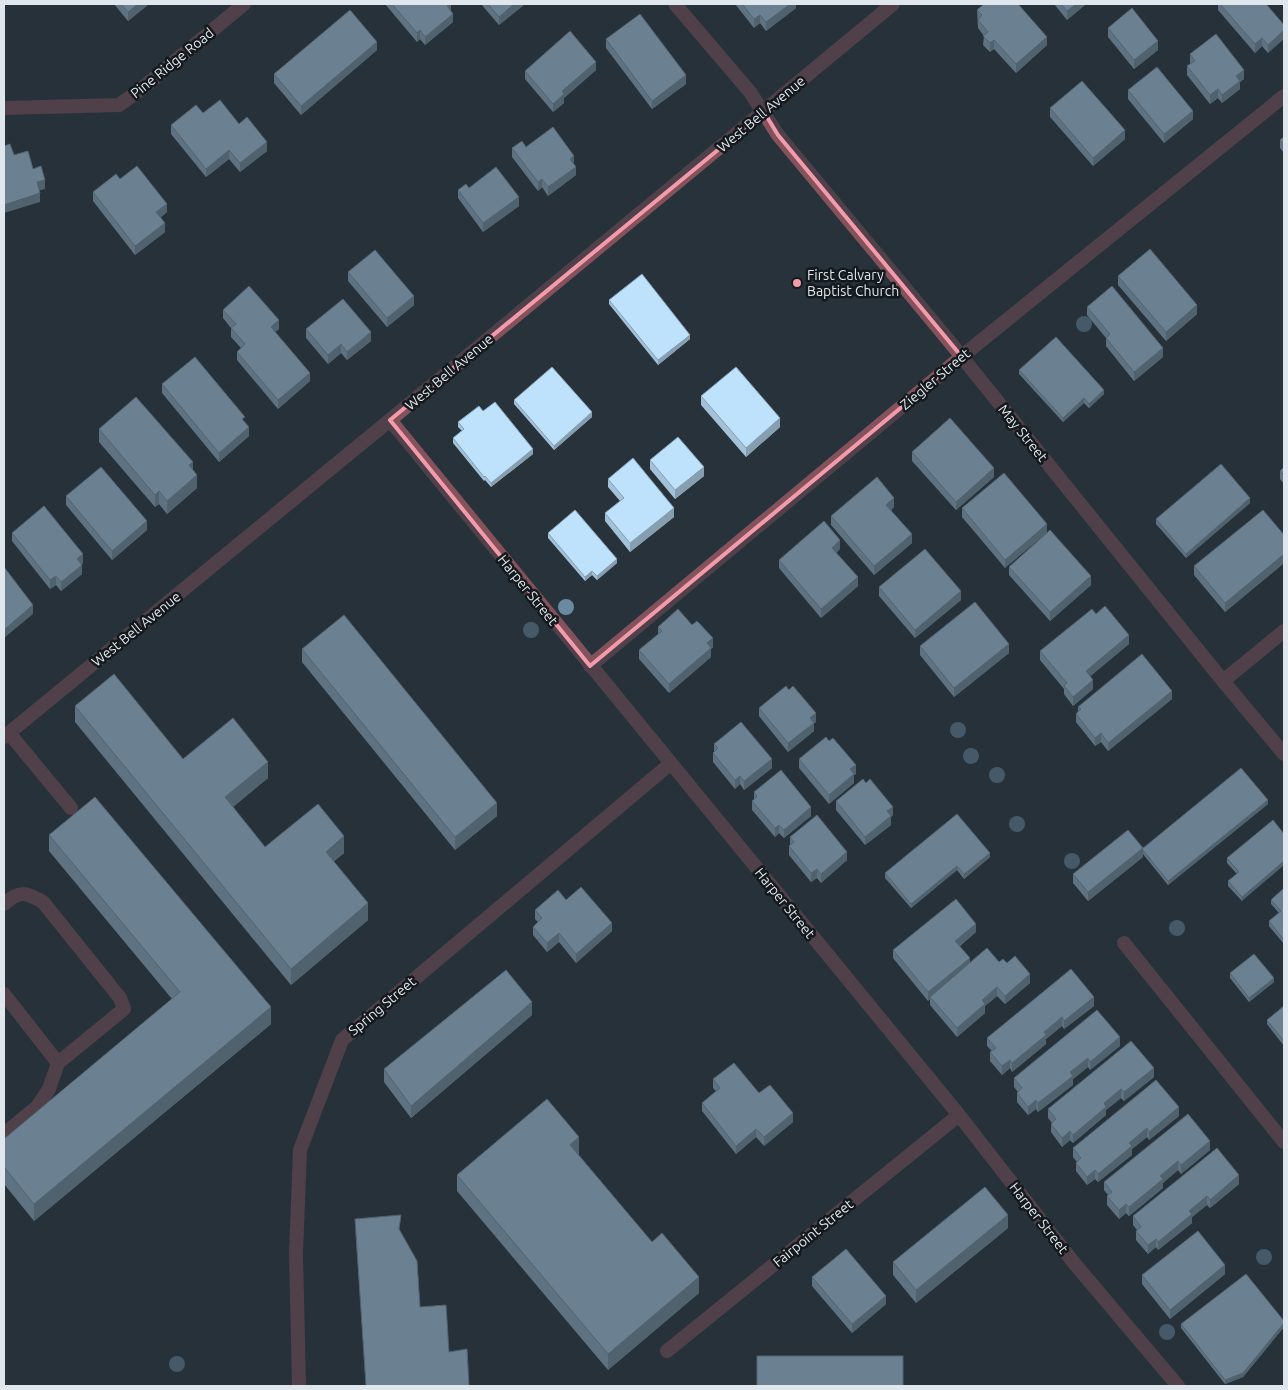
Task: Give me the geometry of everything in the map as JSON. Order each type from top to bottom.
[{"type":"street","name":"Pine Ridge Road","points":[[4,108],[119,105],[140,90],[244,4]]},
{"type":"street","points":[[675,4],[750,92],[764,112]]},
{"type":"street","name":"West Bell Avenue","points":[[6,735],[893,4]]},
{"type":"street","name":"Ziegler Street","points":[[590,666],[962,356],[1284,96]]},
{"type":"street","name":"May Street","points":[[764,112],[778,135],[962,356],[1223,681],[1283,749]]},
{"type":"street","name":"Harper Street","points":[[390,420],[959,1116],[1074,1263],[1178,1386]]},
{"type":"street","points":[[1223,681],[1284,631]]},
{"type":"street","points":[[6,735],[71,808]]},
{"type":"street","name":"Spring Street","points":[[299,1386],[296,1253],[300,1150],[342,1040],[670,764]]},
{"type":"street","points":[[4,904],[15,895],[27,893],[43,902],[120,998],[124,1009],[58,1063],[49,1089],[37,1108],[4,1134]]},
{"type":"street","points":[[1124,943],[1284,1142]]},
{"type":"street","points":[[4,994],[58,1063]]},
{"type":"street","name":"Fairpoint Street","points":[[667,1351],[959,1116]]},
{"type":"highlighted area","points":[[764,112],[778,135],[962,357],[590,666],[390,420]]},
{"type":"building","points":[[121,4],[138,4],[128,12]]},
{"type":"building","points":[[392,4],[450,4],[447,6],[453,14],[425,37],[420,30],[417,33]]},
{"type":"building","points":[[488,4],[514,4],[499,17]]},
{"type":"building","points":[[742,4],[790,4],[766,22],[760,15],[754,19]]},
{"type":"building","points":[[984,4],[1018,4],[1047,37],[1016,64],[994,40],[990,43],[983,36],[988,32],[978,20],[982,15],[977,10]]},
{"type":"building","points":[[1061,4],[1076,4],[1067,11]]},
{"type":"building","points":[[1220,4],[1266,4],[1284,25],[1284,30],[1268,45],[1262,38],[1255,44]]},
{"type":"building","points":[[1132,8],[1158,41],[1134,60],[1108,28]]},
{"type":"building","points":[[350,10],[377,42],[301,106],[274,74]]},
{"type":"building","points":[[640,14],[686,75],[652,101],[606,39]]},
{"type":"building","points":[[570,31],[596,62],[562,91],[564,94],[553,104],[525,71]]},
{"type":"building","points":[[1216,34],[1244,70],[1236,76],[1240,81],[1222,95],[1218,89],[1210,95],[1187,66],[1195,61],[1190,54]]},
{"type":"building","points":[[1157,67],[1193,111],[1164,134],[1128,90]]},
{"type":"building","points":[[1082,81],[1125,130],[1093,158],[1050,108]]},
{"type":"building","points":[[220,100],[239,124],[247,117],[267,142],[240,163],[229,150],[206,169],[171,125],[196,105],[203,113]]},
{"type":"building","points":[[553,127],[574,156],[570,159],[576,167],[548,187],[542,179],[538,182],[512,148],[522,141],[526,147]]},
{"type":"building","points":[[10,144],[14,155],[28,151],[33,169],[41,166],[45,180],[37,182],[40,193],[4,205],[4,146]]},
{"type":"building","points":[[137,166],[167,204],[156,212],[165,223],[135,246],[93,192],[116,174],[120,179]]},
{"type":"building","points":[[496,167],[519,197],[483,223],[458,190],[466,184],[469,188]]},
{"type":"building","points":[[1150,249],[1197,305],[1166,332],[1118,276]]},
{"type":"building","points":[[375,250],[414,296],[387,318],[348,272]]},
{"type":"building","points":[[642,274],[690,335],[658,360],[609,300]]},
{"type":"building","points":[[249,286],[279,320],[271,327],[310,373],[278,400],[237,352],[245,344],[231,328],[236,324],[223,310]]},
{"type":"building","points":[[1112,286],[1163,348],[1134,372],[1106,338],[1110,334],[1087,307]]},
{"type":"building","points":[[343,299],[371,332],[347,352],[341,344],[328,355],[306,329]]},
{"type":"building","points":[[1056,337],[1104,390],[1089,404],[1084,398],[1063,418],[1019,370]]},
{"type":"building","points":[[195,357],[245,417],[242,419],[249,427],[219,453],[162,384]]},
{"type":"building","points":[[552,367],[592,412],[554,446],[514,400]]},
{"type":"building","points":[[736,367],[780,418],[746,448],[701,396]]},
{"type":"building","points":[[136,397],[193,462],[189,465],[197,475],[167,501],[159,491],[155,495],[99,429]]},
{"type":"building","points":[[495,402],[533,449],[491,483],[453,438],[464,429],[458,422],[479,406],[483,411]]},
{"type":"building","points":[[950,418],[994,468],[956,502],[912,452]]},
{"type":"building","points":[[678,437],[704,467],[675,490],[650,460]]},
{"type":"building","points":[[633,458],[674,508],[630,543],[605,513],[624,498],[608,479]]},
{"type":"building","points":[[1221,464],[1250,498],[1186,554],[1156,519]]},
{"type":"building","points":[[101,467],[147,521],[112,551],[66,496]]},
{"type":"building","points":[[1284,467],[1284,475],[1280,471]]},
{"type":"building","points":[[1004,473],[1047,524],[1005,560],[962,508]]},
{"type":"building","points":[[877,477],[894,498],[886,505],[912,534],[874,566],[831,516]]},
{"type":"building","points":[[44,506],[83,554],[77,559],[82,565],[61,582],[56,576],[50,580],[12,533]]},
{"type":"building","points":[[575,510],[617,559],[597,576],[592,571],[585,577],[548,533]]},
{"type":"building","points":[[1263,510],[1284,535],[1284,554],[1225,603],[1194,566]]},
{"type":"building","points":[[824,521],[840,540],[832,548],[858,577],[821,609],[779,560]]},
{"type":"building","points":[[1050,530],[1091,576],[1050,612],[1009,567]]},
{"type":"building","points":[[925,549],[961,591],[915,630],[879,587]]},
{"type":"building","points":[[4,567],[33,605],[4,630]]},
{"type":"building","points":[[975,602],[1009,644],[954,688],[920,646]]},
{"type":"building","points":[[1105,606],[1129,635],[1086,671],[1093,680],[1073,697],[1064,686],[1067,683],[1040,651],[1092,609],[1096,614]]},
{"type":"building","points":[[678,609],[692,625],[697,621],[713,638],[707,643],[711,648],[669,684],[639,650],[662,631],[658,627]]},
{"type":"building","points":[[344,615],[497,803],[455,837],[302,649]]},
{"type":"building","points":[[1142,654],[1172,691],[1108,743],[1101,733],[1095,738],[1076,714],[1081,709],[1078,707]]},
{"type":"building","points":[[114,674],[183,759],[233,718],[268,762],[225,797],[265,847],[318,804],[344,836],[326,852],[368,903],[291,969],[75,706]]},
{"type":"building","points":[[786,686],[789,690],[793,686],[816,713],[810,718],[814,723],[788,743],[759,708]]},
{"type":"building","points":[[741,722],[772,759],[744,781],[740,776],[735,780],[713,753],[718,748],[714,744]]},
{"type":"building","points":[[826,737],[829,741],[833,738],[856,765],[850,769],[854,774],[829,795],[799,759]]},
{"type":"building","points":[[1241,768],[1268,800],[1168,881],[1142,849]]},
{"type":"building","points":[[781,770],[811,807],[784,830],[779,825],[775,828],[752,801],[757,797],[754,792]]},
{"type":"building","points":[[863,779],[866,783],[870,779],[893,807],[887,811],[891,816],[865,837],[836,801]]},
{"type":"building","points":[[95,797],[271,1007],[34,1204],[4,1167],[4,1139],[180,992],[49,835]]},
{"type":"building","points":[[957,814],[990,853],[964,874],[957,866],[911,904],[885,873]]},
{"type":"building","points":[[817,815],[847,852],[821,874],[817,869],[811,873],[789,846],[794,842],[790,837]]},
{"type":"building","points":[[1273,820],[1284,834],[1284,861],[1242,897],[1228,881],[1239,872],[1227,858]]},
{"type":"building","points":[[1128,830],[1143,848],[1088,892],[1073,874]]},
{"type":"building","points":[[581,887],[612,923],[576,954],[559,933],[547,943],[533,927],[542,918],[535,910],[558,890],[566,900]]},
{"type":"building","points":[[1284,888],[1284,940],[1269,921],[1281,911],[1271,900]]},
{"type":"building","points":[[956,899],[976,924],[955,941],[970,958],[928,992],[893,950]]},
{"type":"building","points":[[987,948],[999,962],[1003,959],[1007,963],[1015,956],[1030,974],[1005,996],[997,987],[982,1000],[985,1004],[957,1028],[930,997]]},
{"type":"building","points":[[1254,954],[1274,978],[1249,998],[1230,973]]},
{"type":"building","points":[[1071,969],[1094,997],[1064,1021],[1062,1017],[1044,1032],[1046,1035],[1012,1063],[1010,1060],[1002,1066],[990,1052],[996,1048],[987,1038]]},
{"type":"building","points":[[506,970],[532,1002],[411,1106],[384,1069]]},
{"type":"building","points":[[1284,1006],[1284,1041],[1267,1020]]},
{"type":"building","points":[[1097,1010],[1120,1037],[1090,1062],[1088,1058],[1070,1072],[1073,1076],[1038,1103],[1036,1100],[1028,1107],[1017,1093],[1022,1088],[1014,1078]]},
{"type":"building","points":[[1131,1041],[1154,1068],[1124,1092],[1121,1089],[1104,1103],[1106,1107],[1073,1135],[1070,1131],[1062,1138],[1051,1124],[1056,1119],[1048,1109]]},
{"type":"building","points":[[734,1063],[759,1093],[770,1085],[793,1113],[764,1137],[756,1129],[736,1146],[702,1103],[720,1088],[713,1079]]},
{"type":"building","points":[[1156,1080],[1179,1107],[1149,1132],[1147,1128],[1129,1143],[1132,1146],[1098,1174],[1095,1170],[1087,1177],[1076,1163],[1081,1158],[1073,1148]]},
{"type":"building","points":[[547,1099],[579,1137],[570,1145],[652,1242],[662,1233],[699,1277],[608,1354],[457,1175]]},
{"type":"building","points":[[1188,1114],[1210,1141],[1181,1165],[1178,1161],[1160,1176],[1163,1179],[1129,1207],[1126,1204],[1119,1210],[1107,1196],[1112,1192],[1104,1182]]},
{"type":"building","points":[[1217,1148],[1239,1175],[1210,1200],[1207,1196],[1189,1211],[1192,1214],[1158,1242],[1156,1239],[1148,1245],[1136,1231],[1141,1227],[1133,1216]]},
{"type":"building","points":[[985,1187],[1008,1215],[916,1290],[893,1262]]},
{"type":"building","points":[[401,1215],[399,1229],[417,1261],[420,1307],[446,1305],[449,1352],[467,1349],[469,1386],[366,1386],[355,1219]]},
{"type":"building","points":[[1198,1231],[1225,1265],[1170,1310],[1142,1275]]},
{"type":"building","points":[[846,1249],[886,1296],[852,1324],[812,1277]]},
{"type":"building","points":[[1246,1274],[1284,1323],[1243,1373],[1225,1380],[1181,1324]]},
{"type":"building","points":[[757,1356],[903,1356],[903,1386],[757,1386]]},
{"type":"place","name":"First Calvary Baptist Church","points":[[797,283]]}]
